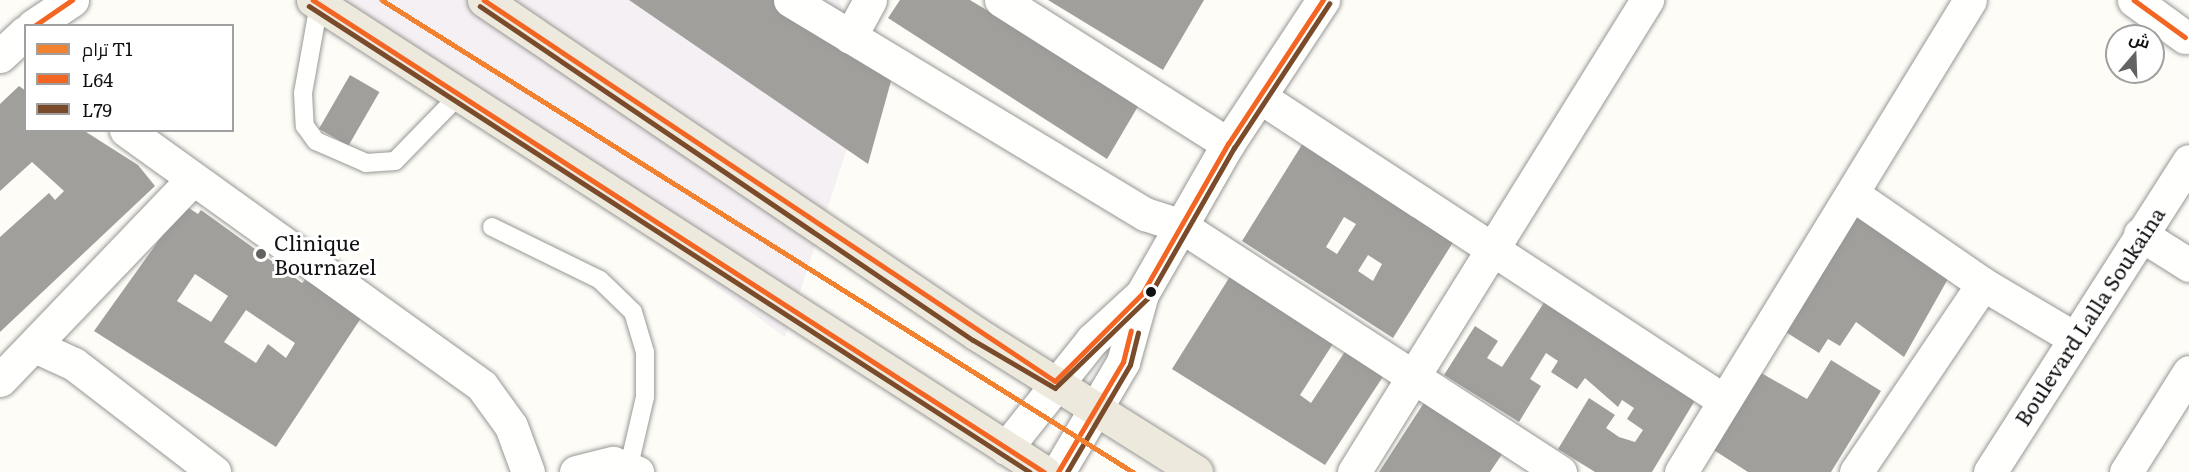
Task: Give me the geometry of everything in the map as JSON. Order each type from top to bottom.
[{"type":"main road","points":[[484,0],[977,334],[1055,381],[1196,472]]},
{"type":"main road","points":[[316,2],[462,93],[1044,472]]},
{"type":"street","points":[[33,24],[52,0]]},
{"type":"street","points":[[41,24],[72,0]]},
{"type":"street","points":[[790,0],[1144,214],[1180,226],[1414,373],[1560,472]]},
{"type":"street","points":[[850,37],[870,0]]},
{"type":"street","points":[[1001,0],[1228,144]]},
{"type":"street","points":[[1354,472],[1647,0]]},
{"type":"street","points":[[1691,469],[1723,400],[1854,195],[1970,0]]},
{"type":"street","points":[[2133,0],[2185,37]]},
{"type":"street","points":[[1058,472],[1123,362],[1142,294],[1228,144],[1260,97],[1309,5]]},
{"type":"street","points":[[1260,97],[1723,400]]},
{"type":"street","points":[[129,132],[482,386],[511,426],[528,472]]},
{"type":"street","name":"Boulevard Lalla Soukaina","points":[[1990,472],[2140,234],[2189,161]]},
{"type":"street","points":[[0,380],[37,347],[193,179]]},
{"type":"street","points":[[1854,195],[1983,284],[2074,338]]},
{"type":"street","points":[[2140,234],[2189,265]]},
{"type":"street","points":[[1856,472],[1983,284]]},
{"type":"street","points":[[1006,448],[1055,381],[1142,294]]},
{"type":"street","points":[[37,347],[74,364],[214,472]]},
{"type":"street","points":[[2126,472],[2189,372]]},
{"type":"street","points":[[576,472],[613,463],[633,469]]},
{"type":"lane","points":[[316,2],[303,93],[304,126],[316,141],[366,163],[396,161],[462,93]]},
{"type":"lane","points":[[492,227],[600,280],[633,312],[645,352],[645,397],[633,469]]},
{"type":"shaded area","points":[[325,0],[839,0],[870,79],[785,337]]},
{"type":"building","points":[[629,0],[774,0],[893,74],[868,164]]},
{"type":"building","points":[[900,0],[970,0],[1140,103],[1107,159],[888,18]]},
{"type":"building","points":[[1048,0],[1204,0],[1163,70]]},
{"type":"building","points":[[350,75],[379,92],[348,146],[319,129]]},
{"type":"building","points":[[19,86],[24,90],[24,132],[86,132],[138,165],[155,186],[0,332],[0,237],[49,193],[55,200],[64,191],[32,162],[0,191],[0,104]]},
{"type":"building","points":[[1303,143],[1457,236],[1393,338],[1242,241]],"holes":[[[1344,217],[1356,224],[1337,254],[1326,247]],[[1368,255],[1382,264],[1373,281],[1358,271]]]},
{"type":"building","points":[[184,205],[198,214],[201,210],[302,283],[305,280],[363,315],[276,447],[94,331]],"holes":[[[195,274],[228,296],[211,322],[177,301]],[[246,310],[295,343],[286,358],[268,344],[256,363],[224,342]]]},
{"type":"building","points":[[1854,215],[1949,277],[1904,357],[1856,322],[1840,346],[1828,339],[1819,353],[1781,329]]},
{"type":"building","points":[[1234,270],[1338,336],[1300,395],[1311,403],[1352,341],[1390,366],[1325,465],[1172,369]]},
{"type":"building","points":[[1547,298],[1697,397],[1652,472],[1595,472],[1558,449],[1589,398],[1615,415],[1606,428],[1619,437],[1635,442],[1643,430],[1627,419],[1634,408],[1622,400],[1618,407],[1585,378],[1577,389],[1551,372],[1558,361],[1546,353],[1530,379],[1541,386],[1519,422],[1444,375],[1475,326],[1498,341],[1487,358],[1502,367]]},
{"type":"building","points":[[1831,360],[1881,391],[1831,472],[1748,472],[1709,447],[1756,370],[1807,399]]},
{"type":"building","points":[[1429,395],[1507,447],[1490,472],[1379,472]]},
{"type":"tram line","name":"T1","points":[[382,0],[1133,472]]},
{"type":"transit line","name":"L64","points":[[37,24],[72,0]]},
{"type":"transit line","name":"L64","points":[[313,0],[1044,472]]},
{"type":"transit line","name":"L64","points":[[484,0],[1055,381],[1142,294],[1228,144],[1323,0]]},
{"type":"transit line","name":"L64","points":[[2134,0],[2185,37]]},
{"type":"transit line","name":"L79","points":[[480,6],[973,340],[1055,388],[1148,298],[1234,148],[1329,4]]},
{"type":"transit line","name":"L79","points":[[309,6],[1030,472]]},
{"type":"transit line","name":"L64","points":[[1058,472],[1123,362],[1131,331]]},
{"type":"transit line","name":"L79","points":[[1067,472],[1130,365],[1138,333]]},
{"type":"place","name":"Clinique Bournazel","points":[[261,254]]}]
